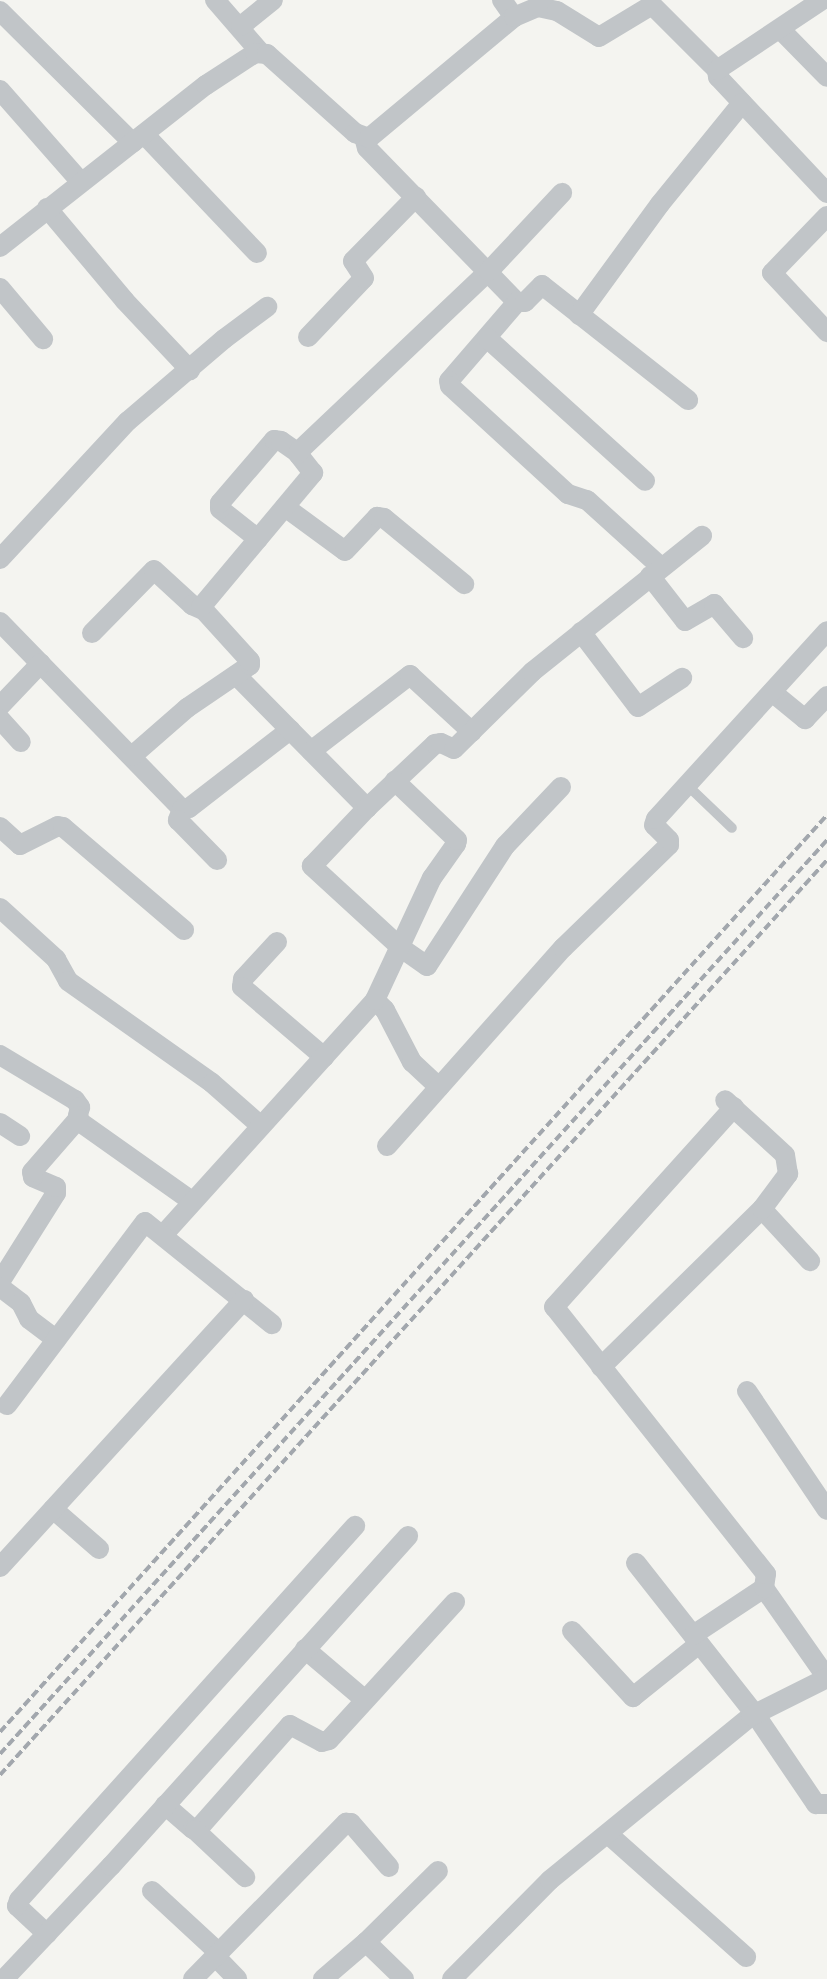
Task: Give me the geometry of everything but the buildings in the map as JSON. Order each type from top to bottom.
[{"type":"street","points":[[215,0],[241,26],[260,52],[267,54],[364,137],[367,148],[489,270],[517,302],[526,302],[542,285],[688,400]]},
{"type":"street","points":[[241,26],[273,0]]},
{"type":"street","points":[[502,0],[514,17]]},
{"type":"street","points":[[717,70],[819,1]]},
{"type":"street","points":[[364,137],[373,137],[514,17],[549,4],[599,37],[652,5],[717,70],[718,77],[827,193]]},
{"type":"street","points":[[0,11],[139,139],[257,253]]},
{"type":"street","points":[[780,29],[827,77]]},
{"type":"street","points":[[0,247],[80,181],[139,139],[206,85],[260,52]]},
{"type":"street","points":[[0,90],[80,181]]},
{"type":"street","points":[[579,315],[660,204],[742,103]]},
{"type":"street","points":[[298,453],[489,270],[562,193]]},
{"type":"street","points":[[308,336],[364,278],[354,260],[416,197]]},
{"type":"street","points":[[48,208],[125,302],[190,370]]},
{"type":"street","points":[[827,216],[772,273],[827,332]]},
{"type":"street","points":[[0,288],[44,339]]},
{"type":"street","points":[[517,302],[449,381],[450,386],[568,494],[587,500],[656,572],[685,621],[714,604],[742,638]]},
{"type":"street","points":[[0,559],[128,420],[190,370],[224,339],[267,307]]},
{"type":"street","points":[[487,338],[645,482]]},
{"type":"street","points":[[201,609],[314,471],[298,453],[281,441],[274,440],[220,503],[220,508],[258,539]]},
{"type":"street","points":[[285,507],[345,551],[377,517],[384,518],[464,584]]},
{"type":"street","points":[[561,787],[505,846],[430,964],[424,966],[400,947],[312,866],[367,808],[435,744],[454,749],[532,672],[702,536]]},
{"type":"street","points":[[92,633],[154,570],[192,605],[201,609],[250,661],[250,665],[188,708],[132,756]]},
{"type":"street","points":[[0,622],[182,809]]},
{"type":"street","points":[[387,1146],[563,948],[669,845],[669,840],[654,822],[827,630]]},
{"type":"street","points":[[581,632],[638,707],[682,678]]},
{"type":"street","points":[[0,706],[40,663]]},
{"type":"street","points":[[236,675],[367,808]]},
{"type":"street","points":[[311,751],[410,675],[472,732]]},
{"type":"street","points":[[772,692],[805,719],[827,696]]},
{"type":"street","points":[[0,719],[21,742]]},
{"type":"street","points":[[182,809],[189,808],[290,730]]},
{"type":"street","points":[[163,1236],[375,1000],[432,878],[457,842],[395,781]]},
{"type":"street","points":[[182,809],[178,820],[217,860]]},
{"type":"street","points":[[0,814],[0,820]]},
{"type":"street","points":[[0,827],[20,845],[58,826],[63,827],[184,930]]},
{"type":"street","points":[[0,908],[56,959],[68,981],[212,1083],[261,1126]]},
{"type":"street","points":[[277,942],[242,979],[242,987],[324,1057]]},
{"type":"street","points":[[375,1000],[385,1010],[412,1062],[439,1087]]},
{"type":"street","points":[[0,1055],[75,1100],[80,1107],[78,1119],[32,1172],[33,1177],[56,1187],[56,1193],[0,1282]]},
{"type":"street","points":[[453,1979],[550,1880],[755,1714],[827,1678],[764,1588],[766,1574],[554,1309],[555,1303],[728,1103],[785,1155],[789,1165],[782,1186],[762,1209],[601,1367]]},
{"type":"street","points":[[78,1119],[193,1202]]},
{"type":"street","points":[[0,1124],[20,1136]]},
{"type":"street","points":[[762,1209],[810,1261]]},
{"type":"street","points":[[7,1405],[143,1223],[147,1222],[272,1324]]},
{"type":"street","points":[[0,1287],[22,1303],[29,1318],[56,1339]]},
{"type":"street","points":[[0,1567],[244,1300]]},
{"type":"street","points":[[747,1390],[827,1510]]},
{"type":"street","points":[[53,1509],[99,1549]]},
{"type":"street","points":[[47,1934],[17,1906],[19,1900],[355,1526]]},
{"type":"street","points":[[4,1979],[165,1805],[408,1536]]},
{"type":"street","points":[[636,1563],[755,1714],[816,1804],[827,1804]]},
{"type":"street","points":[[572,1631],[633,1697],[696,1640],[764,1588]]},
{"type":"street","points":[[195,1830],[202,1827],[290,1725],[325,1741],[455,1602]]},
{"type":"street","points":[[305,1649],[364,1699]]},
{"type":"street","points":[[165,1805],[245,1877]]},
{"type":"street","points":[[193,1979],[346,1823],[352,1823],[388,1867]]},
{"type":"street","points":[[608,1834],[746,1957]]},
{"type":"street","points":[[322,1979],[366,1942],[438,1871]]},
{"type":"street","points":[[152,1891],[217,1954],[236,1979]]},
{"type":"street","points":[[366,1942],[404,1979]]},
{"type":"lane","points":[[687,785],[732,828]]},
{"type":"railway","points":[[0,1732],[827,815]]},
{"type":"railway","points":[[0,1754],[827,840]]},
{"type":"railway","points":[[0,1775],[827,860]]}]
